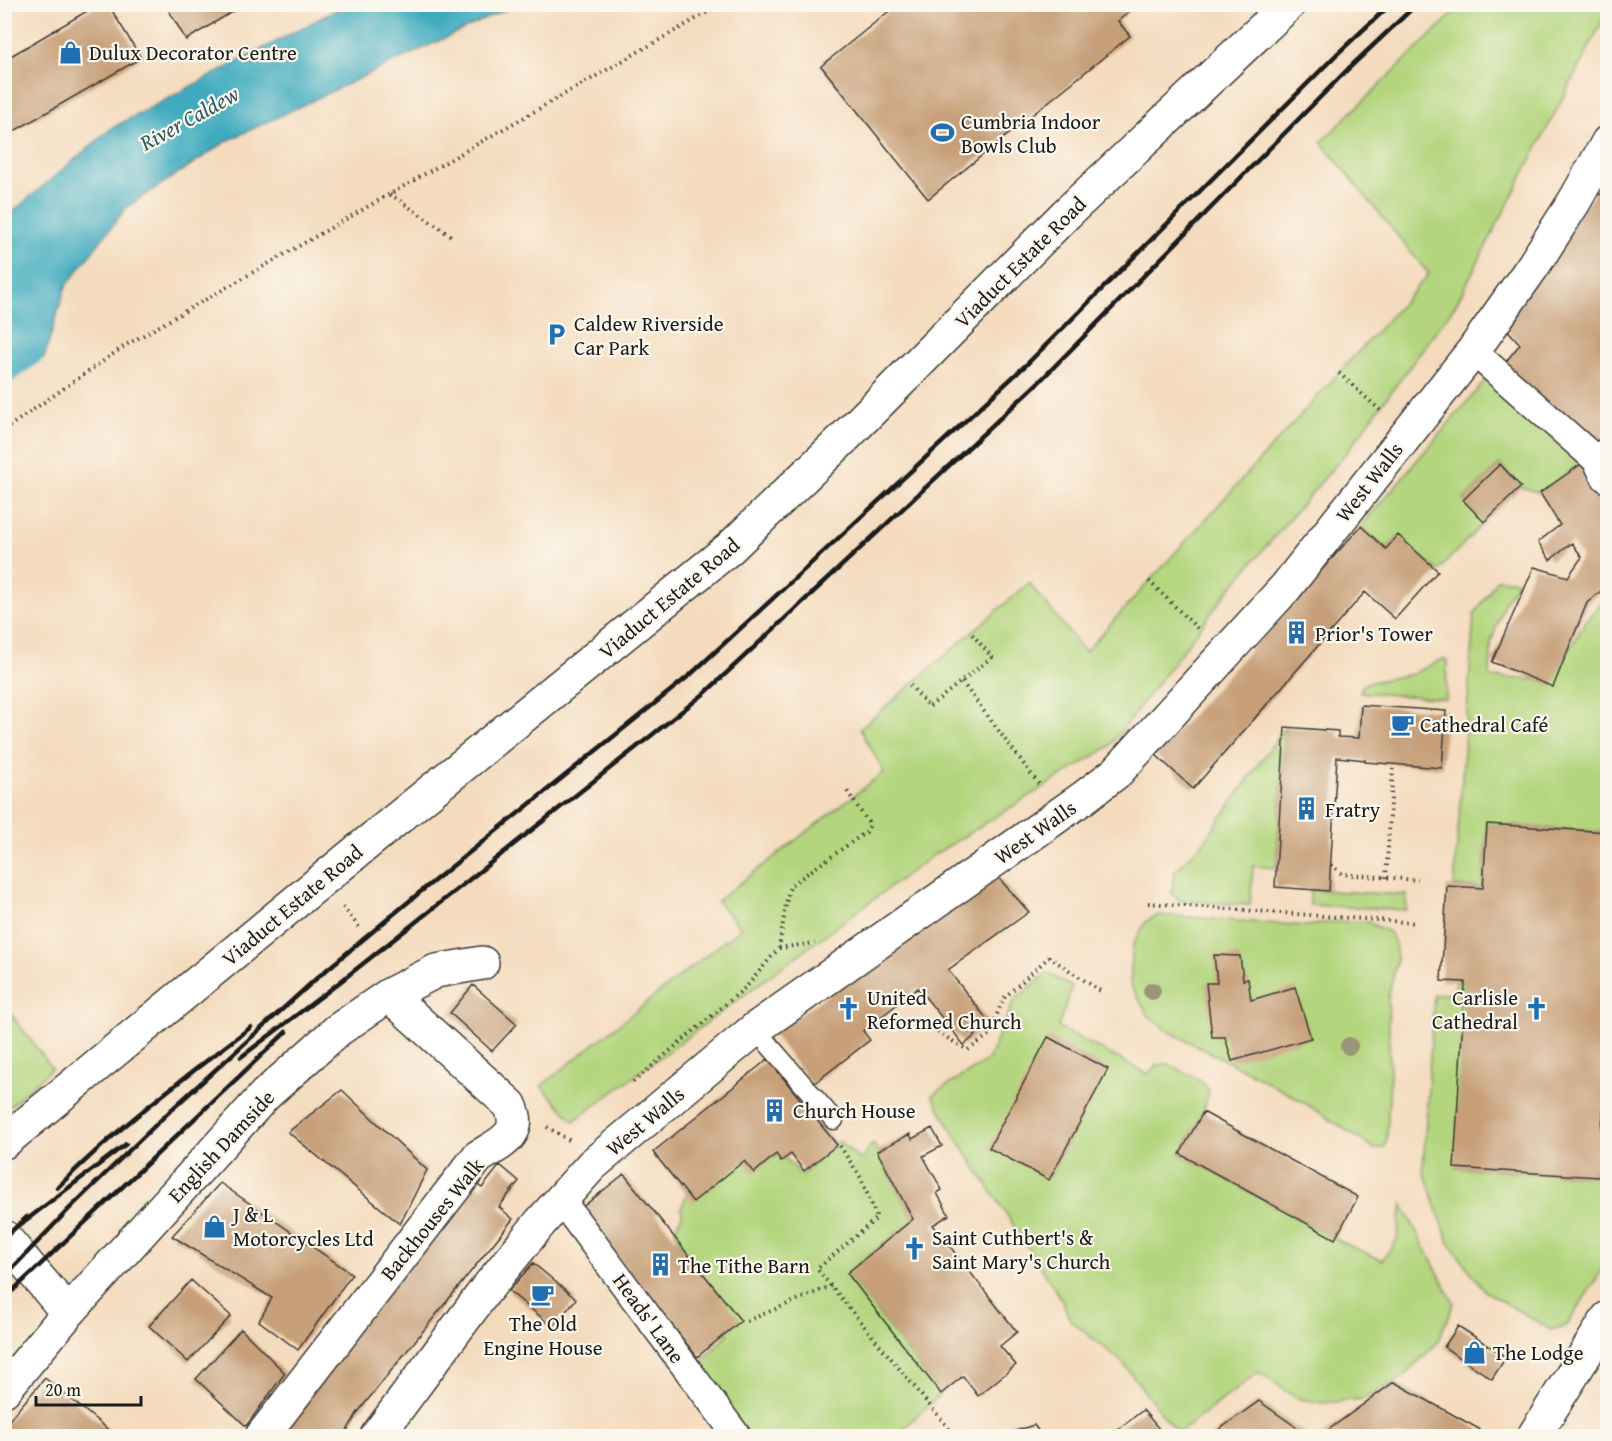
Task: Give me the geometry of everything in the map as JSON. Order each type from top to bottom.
[{"type":"street","name":"Viaduct Estate Road","points":[[4,1142],[730,548],[844,438],[1066,214],[1289,4]]},
{"type":"street","name":"West Walls","points":[[377,1437],[484,1292],[540,1223],[592,1165],[755,1029],[1117,772],[1286,587],[1473,351],[1533,266],[1574,202],[1608,142]]},
{"type":"street","points":[[1473,351],[1605,463]]},
{"type":"street","name":"English Damside","points":[[4,1390],[68,1313],[265,1095],[338,1030],[389,995],[436,971],[482,963]]},
{"type":"street","points":[[389,995],[510,1106]]},
{"type":"street","name":"Backhouses Walk","points":[[262,1437],[478,1157],[511,1135],[515,1124],[514,1113],[510,1106]]},
{"type":"street","name":"Heads' Lane","points":[[561,1200],[737,1437]]},
{"type":"street","points":[[4,1237],[68,1313]]},
{"type":"street","points":[[1534,1437],[1608,1318]]},
{"type":"lane","points":[[755,1029],[834,1120]]},
{"type":"path","points":[[4,430],[126,345],[722,4]]},
{"type":"path","points":[[390,194],[454,238]]},
{"type":"path","points":[[1339,373],[1387,416]]},
{"type":"path","points":[[1149,581],[1200,631],[1208,623]]},
{"type":"path","points":[[910,685],[929,707],[992,657],[971,633]]},
{"type":"path","points":[[962,682],[1041,787]]},
{"type":"path","points":[[1386,878],[1393,769]]},
{"type":"path","points":[[1032,793],[1050,780]]},
{"type":"path","points":[[629,1086],[746,987],[779,948],[791,885],[866,832],[870,825],[845,788]]},
{"type":"path","points":[[1331,865],[1342,874],[1418,880]]},
{"type":"path","points":[[1148,903],[1417,923]]},
{"type":"path","points":[[779,948],[826,941]]},
{"type":"path","points":[[937,1032],[968,1050],[988,1035],[1004,999],[1049,957],[1102,992]]},
{"type":"path","points":[[510,1106],[570,1141]]},
{"type":"path","points":[[834,1120],[838,1143],[861,1178],[877,1218],[817,1269],[955,1437]]},
{"type":"path","points":[[747,1321],[831,1286]]},
{"type":"green space","points":[[1463,4],[1607,4],[1608,11],[1456,304],[1346,453],[1228,591],[1109,747],[932,856],[574,1121],[541,1086],[741,928],[717,901],[884,772],[860,729],[1029,583],[1085,652],[1429,274],[1321,142]]},
{"type":"green space","points":[[1489,376],[1581,464],[1540,493],[1521,487],[1500,464],[1463,500],[1484,522],[1438,571],[1398,536],[1386,549],[1361,526]]},
{"type":"green space","points":[[1497,579],[1518,581],[1504,603],[1491,643],[1490,677],[1551,681],[1587,619],[1607,597],[1607,832],[1487,824],[1483,888],[1454,886],[1474,615]]},
{"type":"green space","points":[[1443,659],[1447,661],[1446,699],[1360,692],[1366,683],[1412,674]]},
{"type":"green space","points":[[1285,727],[1276,868],[1253,866],[1250,905],[1180,901],[1171,893],[1175,871],[1203,843]]},
{"type":"green space","points":[[1310,890],[1407,895],[1406,910],[1310,905]]},
{"type":"green space","points":[[1159,915],[1307,926],[1330,922],[1365,921],[1389,932],[1395,943],[1397,960],[1388,997],[1390,1075],[1387,1138],[1384,1148],[1375,1149],[1308,1105],[1166,1030],[1148,1015],[1130,984],[1133,945],[1146,921]]},
{"type":"green space","points":[[1047,973],[1072,987],[1058,1027],[1148,1074],[1158,1065],[1168,1064],[1201,1080],[1209,1091],[1203,1112],[1180,1154],[1335,1239],[1382,1260],[1397,1240],[1402,1204],[1454,1303],[1437,1343],[1402,1378],[1363,1399],[1323,1403],[1296,1398],[1259,1372],[1179,1433],[1122,1362],[1070,1320],[1062,1300],[953,1132],[932,1095],[988,1060],[1014,1001]]},
{"type":"green space","points":[[1456,982],[1465,982],[1455,1168],[1599,1177],[1607,1035],[1607,1262],[1567,1325],[1551,1330],[1485,1291],[1449,1243],[1423,1169],[1434,995],[1453,993]]},
{"type":"green space","points":[[4,1005],[52,1068],[5,1111],[4,1110]]},
{"type":"green space","points":[[839,1141],[861,1160],[873,1143],[913,1219],[847,1273],[941,1394],[895,1436],[749,1436],[697,1366],[728,1334],[725,1308],[679,1243],[675,1229],[682,1215],[681,1208],[690,1187],[742,1158],[754,1168],[780,1153],[802,1175]]},
{"type":"water","name":"River Caldew","points":[[345,5],[515,5],[227,141],[127,207],[66,286],[28,411],[5,439],[5,218],[112,128]]},
{"type":"pier","points":[[48,356],[31,412],[4,442],[5,387]]},
{"type":"building","points":[[99,4],[108,4],[141,58],[4,137],[4,60]]},
{"type":"building","points":[[165,4],[245,4],[186,40]]},
{"type":"building","name":"Cumbria Indoor Bowls Club","points":[[898,4],[1138,4],[1118,21],[1130,36],[928,199],[821,66]]},
{"type":"building","points":[[1595,191],[1608,199],[1608,438],[1598,454],[1501,368],[1520,344],[1503,325]]},
{"type":"building","points":[[1500,464],[1521,487],[1484,522],[1463,500]]},
{"type":"building","points":[[1581,464],[1608,501],[1608,585],[1587,603],[1553,687],[1492,662],[1534,567],[1568,577],[1582,557],[1572,543],[1550,560],[1538,542],[1560,525],[1540,493]]},
{"type":"building","points":[[1361,526],[1386,549],[1398,535],[1438,571],[1395,619],[1365,592],[1193,789],[1156,755]]},
{"type":"building","name":"Fratry","points":[[1361,705],[1446,711],[1442,768],[1365,762],[1365,760],[1337,757],[1329,891],[1275,887],[1285,727],[1338,731],[1338,737],[1359,738]]},
{"type":"building","name":"Carlisle Cathedral","points":[[1487,824],[1608,832],[1608,1035],[1599,1177],[1454,1168],[1465,982],[1441,981],[1447,886],[1483,888]]},
{"type":"building","points":[[996,875],[1029,912],[948,970],[990,1023],[964,1045],[918,988],[863,1031],[870,1040],[812,1085],[773,1034]]},
{"type":"building","points":[[1214,955],[1240,956],[1243,980],[1248,979],[1251,1000],[1295,987],[1311,1038],[1232,1061],[1225,1037],[1212,1037],[1206,983],[1217,983]]},
{"type":"building","points":[[473,985],[517,1024],[492,1051],[450,1013]]},
{"type":"building","points":[[1048,1037],[1108,1069],[1049,1180],[989,1148]]},
{"type":"building","points":[[768,1059],[837,1145],[804,1171],[791,1154],[781,1161],[776,1154],[754,1173],[744,1161],[693,1202],[653,1152]]},
{"type":"building","points":[[342,1090],[427,1170],[400,1224],[288,1132]]},
{"type":"building","points":[[1203,1112],[1358,1197],[1335,1239],[1180,1154]]},
{"type":"building","name":"Saint Cuthbert's & Saint Mary's Church","points":[[932,1128],[942,1146],[923,1156],[942,1190],[937,1193],[949,1215],[933,1225],[1017,1332],[1000,1346],[1016,1365],[978,1396],[963,1376],[941,1394],[847,1273],[913,1219],[877,1151],[910,1134],[912,1139]]},
{"type":"building","points":[[500,1165],[519,1181],[499,1207],[513,1219],[358,1412],[344,1436],[274,1436],[470,1180],[482,1188]]},
{"type":"building","name":"The Tithe Barn","points":[[624,1174],[741,1321],[697,1357],[580,1209]]},
{"type":"building","points":[[220,1183],[352,1274],[298,1350],[259,1321],[272,1298],[172,1236]]},
{"type":"building","name":"The Old Engine House","points":[[533,1263],[576,1299],[553,1327],[509,1291]]},
{"type":"building","points":[[191,1280],[231,1316],[188,1362],[149,1326]]},
{"type":"building","name":"The Lodge","points":[[1458,1326],[1506,1357],[1492,1379],[1444,1347]]},
{"type":"building","points":[[241,1329],[285,1373],[246,1426],[196,1379]]},
{"type":"building","points":[[45,1378],[116,1436],[4,1436],[4,1426]]},
{"type":"building","points":[[1394,1382],[1479,1429],[1479,1436],[1320,1436]]},
{"type":"building","points":[[1259,1401],[1309,1436],[1210,1436]]},
{"type":"building","points":[[1143,1410],[1165,1436],[1125,1436],[1119,1429]]},
{"type":"building","points":[[1608,1419],[1608,1436],[1596,1436]]},
{"type":"building","points":[[1034,1425],[1042,1436],[1000,1436]]},
{"type":"railway","points":[[4,1277],[70,1208],[170,1111],[318,977],[690,675],[1027,364],[1336,55],[1391,4]]},
{"type":"railway","points":[[241,1057],[331,989],[705,693],[1041,380],[1348,69],[1417,4]]},
{"type":"railway","points":[[57,1188],[127,1124],[251,1027]]},
{"type":"railway","points":[[4,1299],[286,1032]]},
{"type":"railway","points":[[21,1224],[126,1144]]},
{"type":"railway","points":[[4,1238],[27,1217]]},
{"type":"place","name":"Dulux Decorator Centre","points":[[71,52]]},
{"type":"place","name":"Cumbria Indoor Bowls Club","points":[[943,133]]},
{"type":"place","name":"Caldew Riverside Car Park","points":[[556,335]]},
{"type":"place","name":"Prior's Tower","points":[[1297,633]]},
{"type":"place","name":"Cathedral Café","points":[[1402,724]]},
{"type":"place","name":"Fratry","points":[[1307,809]]},
{"type":"place","name":"United Reformed Church","points":[[849,1009]]},
{"type":"place","name":"Carlisle Cathedral","points":[[1536,1009]]},
{"type":"place","name":"Church House","points":[[775,1110]]},
{"type":"place","name":"J & L Motorcycles Ltd","points":[[215,1226]]},
{"type":"place","name":"Saint Cuthbert's & Saint Mary's Church","points":[[914,1249]]},
{"type":"place","name":"The Tithe Barn","points":[[660,1265]]},
{"type":"place","name":"The Old Engine House","points":[[543,1295]]},
{"type":"place","name":"The Lodge","points":[[1475,1352]]}]
